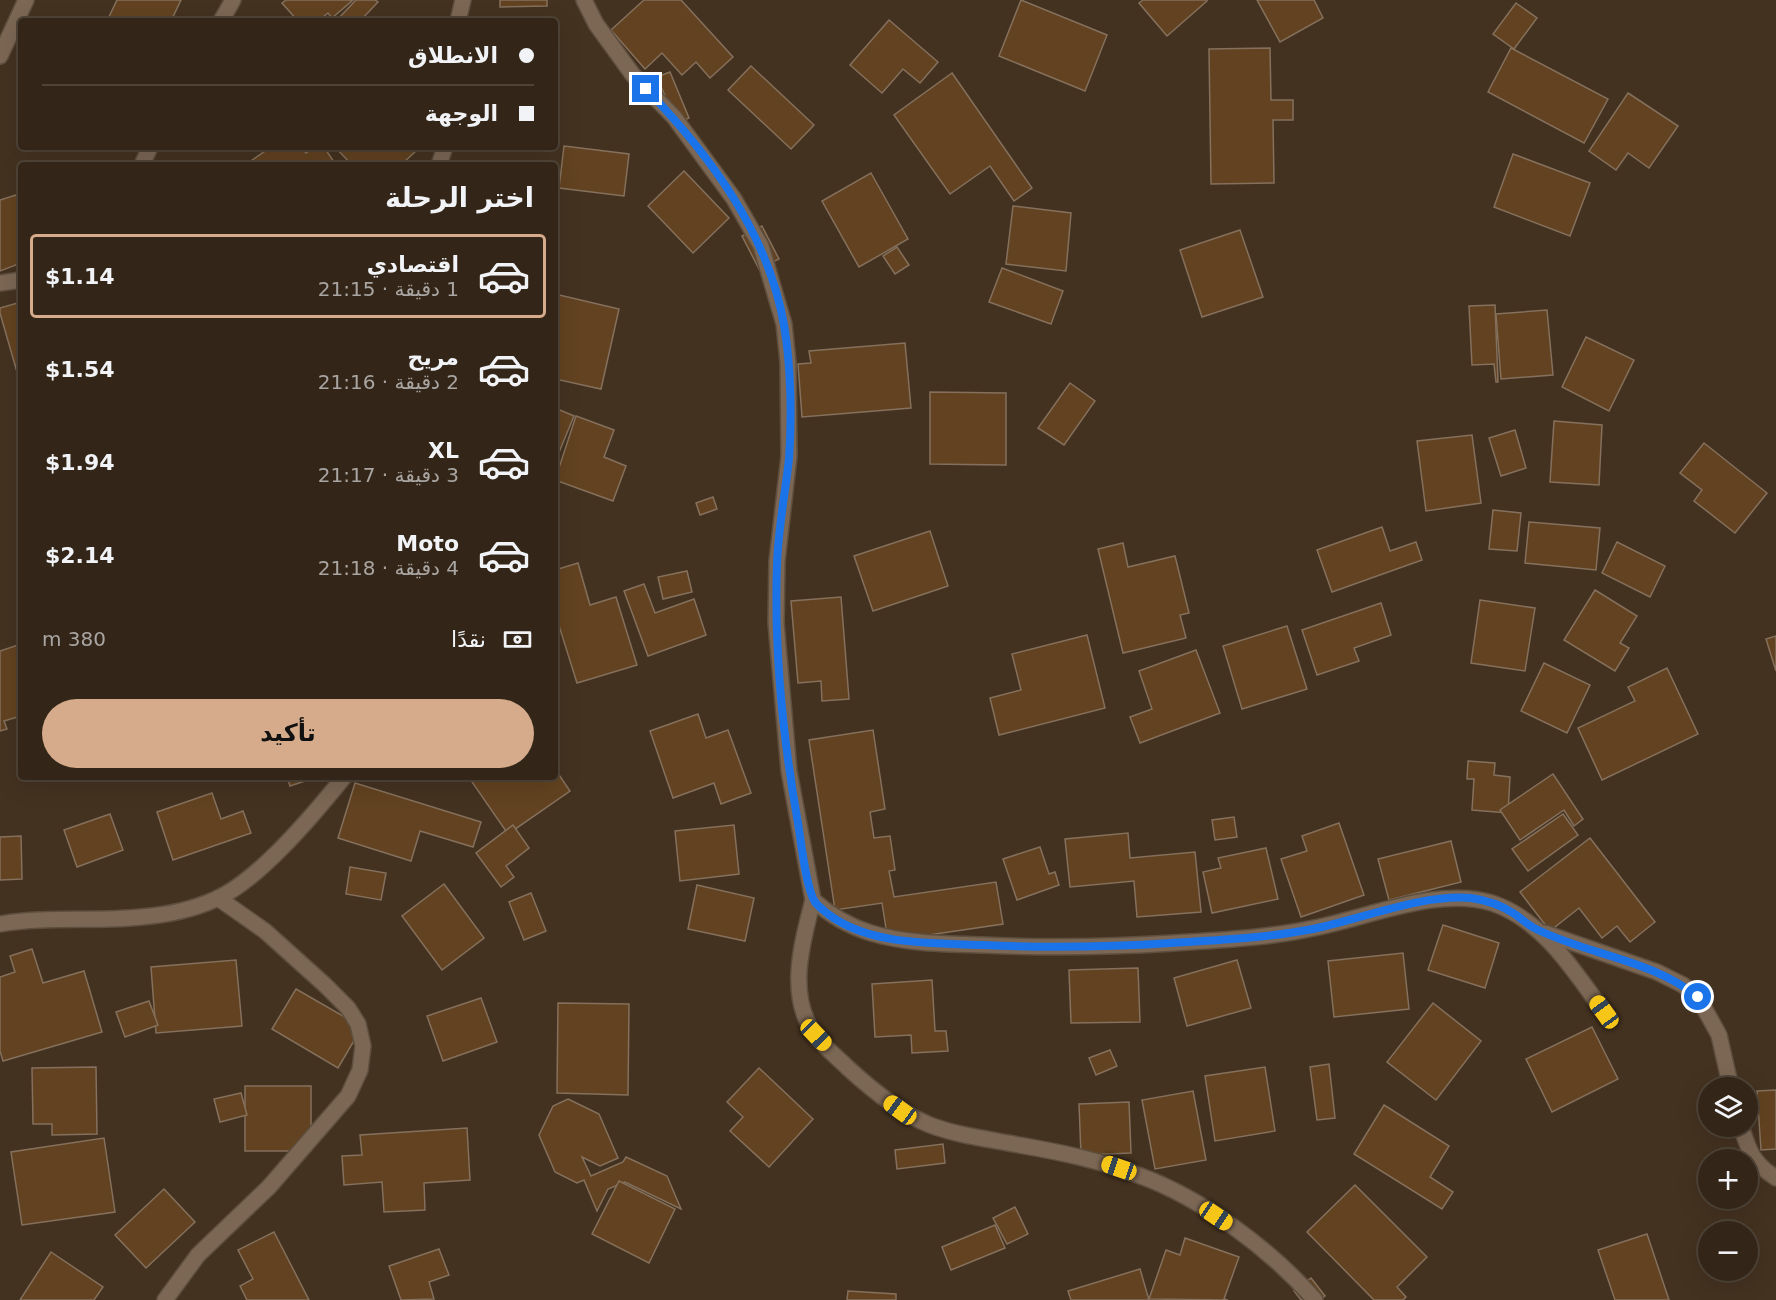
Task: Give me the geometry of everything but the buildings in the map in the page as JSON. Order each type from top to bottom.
[{"type":"street","points":[[0,57],[26,0]]},
{"type":"street","points":[[223,18],[233,0]]},
{"type":"street","points":[[459,18],[463,0]]},
{"type":"street","points":[[584,0],[596,24],[633,75],[674,117],[734,199],[761,246],[784,324],[788,373],[789,456],[777,561],[776,623],[789,771],[813,900],[803,938],[799,969],[803,1012],[816,1035],[865,1084],[900,1110],[928,1125],[958,1134],[1099,1162],[1140,1175],[1200,1205],[1264,1251],[1315,1300]]},
{"type":"street","points":[[0,283],[18,280]]},
{"type":"street","points":[[0,924],[74,918],[139,918],[183,911],[218,898],[250,878],[319,807],[342,780]]},
{"type":"street","points":[[165,1300],[198,1255],[269,1186],[348,1096],[360,1070],[363,1046],[358,1024],[348,1008],[265,931],[218,898]]},
{"type":"street","points":[[813,900],[844,923],[873,934],[920,942],[994,946],[1122,947],[1234,940],[1315,928],[1411,904],[1469,898],[1491,903],[1511,912],[1531,927],[1558,950],[1604,1012]]},
{"type":"street","points":[[1531,927],[1658,972],[1691,991],[1698,997],[1719,1035],[1729,1077]]},
{"type":"street","points":[[1744,1137],[1759,1166],[1776,1178]]},
{"type":"route","points":[[646,89],[674,117],[734,199],[761,246],[784,324],[788,362],[789,456],[777,561],[776,623],[779,671],[789,771],[803,856],[813,900],[829,914],[844,923],[873,934],[920,942],[1063,948],[1122,947],[1234,940],[1315,928],[1411,904],[1469,898],[1491,903],[1511,912],[1531,927],[1569,942],[1658,972],[1683,985],[1698,997]]}]
